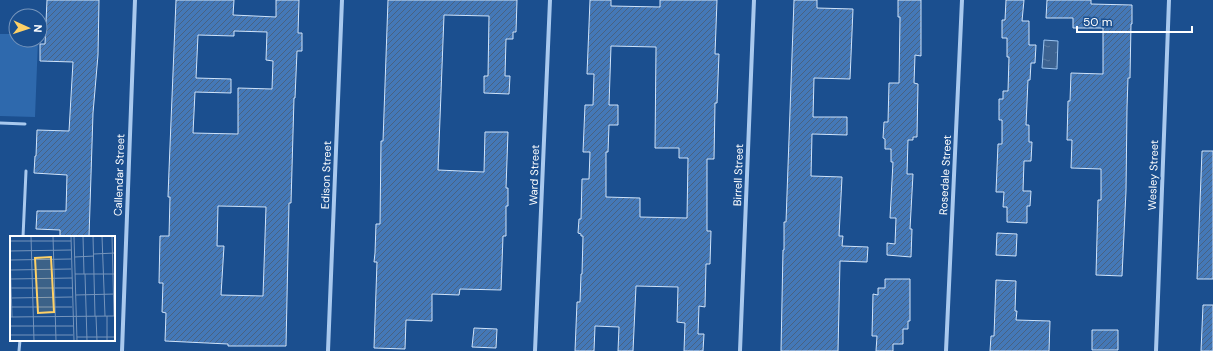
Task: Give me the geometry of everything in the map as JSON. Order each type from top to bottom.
[{"type":"street","name":"Callendar Street","points":[[122,351],[135,0]]},
{"type":"street","name":"Edison Street","points":[[328,351],[342,0]]},
{"type":"street","name":"Ward Street","points":[[535,351],[550,0]]},
{"type":"street","name":"Birrell Street","points":[[740,351],[754,0]]},
{"type":"street","name":"Rosedale Street","points":[[946,351],[962,0]]},
{"type":"street","name":"Wesley Street","points":[[1156,351],[1169,0]]},
{"type":"lane","points":[[0,123],[26,124]]},
{"type":"lane","points":[[23,236],[26,171]]},
{"type":"lane","points":[[19,351],[20,341]]},
{"type":"shaded area","points":[[0,34],[8,34],[8,48],[38,48],[35,117],[0,116]]},
{"type":"water","points":[[1044,40],[1058,41],[1057,69],[1042,68]]},
{"type":"building","points":[[47,0],[99,0],[98,55],[93,113],[89,236],[60,236],[60,230],[36,229],[37,211],[66,211],[67,175],[34,173],[37,130],[69,131],[73,62],[40,61],[40,48],[48,48]]},
{"type":"building","points":[[176,0],[234,0],[233,15],[276,17],[276,0],[299,0],[298,33],[302,33],[302,51],[297,51],[294,98],[291,203],[289,203],[286,346],[228,346],[228,344],[165,341],[166,313],[162,312],[163,283],[159,283],[160,236],[169,236],[170,197],[168,197]],"holes":[[[234,31],[267,32],[266,60],[273,61],[272,89],[238,88],[238,134],[193,133],[195,92],[231,93],[231,79],[196,78],[198,35],[234,36]],[[218,206],[266,207],[263,296],[221,295],[224,246],[217,246]]]},
{"type":"building","points":[[388,0],[517,0],[516,32],[513,32],[513,39],[506,39],[505,76],[510,76],[509,94],[484,93],[484,76],[488,76],[489,16],[444,15],[438,170],[484,172],[485,132],[508,132],[506,188],[508,188],[508,206],[506,206],[506,236],[503,236],[501,290],[460,289],[459,295],[432,294],[432,321],[406,320],[405,349],[374,348],[377,262],[374,262],[376,224],[380,224],[381,141],[383,141]]},
{"type":"building","points":[[590,0],[611,0],[611,6],[660,7],[660,0],[717,0],[715,54],[719,54],[717,103],[715,103],[714,159],[707,159],[707,231],[711,231],[710,264],[706,264],[705,307],[699,306],[698,334],[704,334],[703,351],[684,351],[685,323],[677,322],[678,287],[636,286],[633,351],[618,351],[619,327],[595,326],[594,351],[575,351],[577,302],[580,302],[582,274],[583,236],[578,233],[579,219],[581,219],[582,179],[589,179],[590,152],[583,152],[585,105],[593,105],[594,74],[587,74]],"holes":[[[611,46],[656,47],[655,148],[679,148],[679,158],[688,158],[687,218],[640,217],[640,198],[606,197],[606,152],[608,152],[609,125],[618,125],[618,105],[609,105]]]},
{"type":"building","points":[[794,0],[817,0],[817,8],[853,9],[850,79],[814,78],[813,117],[847,117],[847,135],[812,134],[811,176],[842,177],[839,236],[843,236],[842,246],[868,247],[867,262],[840,261],[838,351],[781,351],[784,222],[786,222]]},
{"type":"building","points":[[898,0],[921,0],[921,56],[915,55],[914,83],[918,84],[917,137],[913,137],[913,140],[908,140],[907,174],[913,174],[910,229],[912,229],[911,257],[887,255],[887,243],[895,244],[896,218],[890,218],[893,162],[891,162],[891,149],[885,149],[885,139],[883,138],[884,122],[888,122],[889,83],[899,83],[900,17],[898,17]]},
{"type":"building","points":[[1006,0],[1024,0],[1022,21],[1029,21],[1029,45],[1036,45],[1035,63],[1031,63],[1030,80],[1028,80],[1026,125],[1029,125],[1029,142],[1032,142],[1031,161],[1024,161],[1023,191],[1031,191],[1030,206],[1027,206],[1027,223],[1007,222],[1007,207],[1003,207],[1004,192],[996,192],[998,144],[1002,144],[1002,120],[999,120],[999,99],[1003,99],[1003,91],[1008,91],[1009,57],[1007,57],[1007,38],[1002,38],[1002,20],[1005,20]]},
{"type":"building","points":[[1047,0],[1091,0],[1091,4],[1132,5],[1130,78],[1128,78],[1126,191],[1122,276],[1096,275],[1098,200],[1101,200],[1101,169],[1071,168],[1072,140],[1067,140],[1068,101],[1070,101],[1071,73],[1103,74],[1103,28],[1073,28],[1073,18],[1046,18]]},
{"type":"building","points":[[1202,151],[1213,151],[1213,279],[1197,279]]},
{"type":"building","points":[[997,233],[1017,234],[1016,256],[996,255]]},
{"type":"building","points":[[885,279],[910,279],[910,321],[908,321],[908,329],[903,329],[903,344],[893,344],[893,351],[876,351],[877,336],[872,336],[873,294],[878,295],[878,288],[885,288]]},
{"type":"building","points":[[996,280],[1016,281],[1016,320],[1050,321],[1049,351],[990,351],[991,336],[994,336]]},
{"type":"building","points":[[1203,305],[1213,305],[1213,351],[1201,351]]},
{"type":"building","points":[[474,328],[497,329],[496,348],[472,347]]},
{"type":"building","points":[[1092,330],[1118,330],[1118,350],[1092,350]]}]
